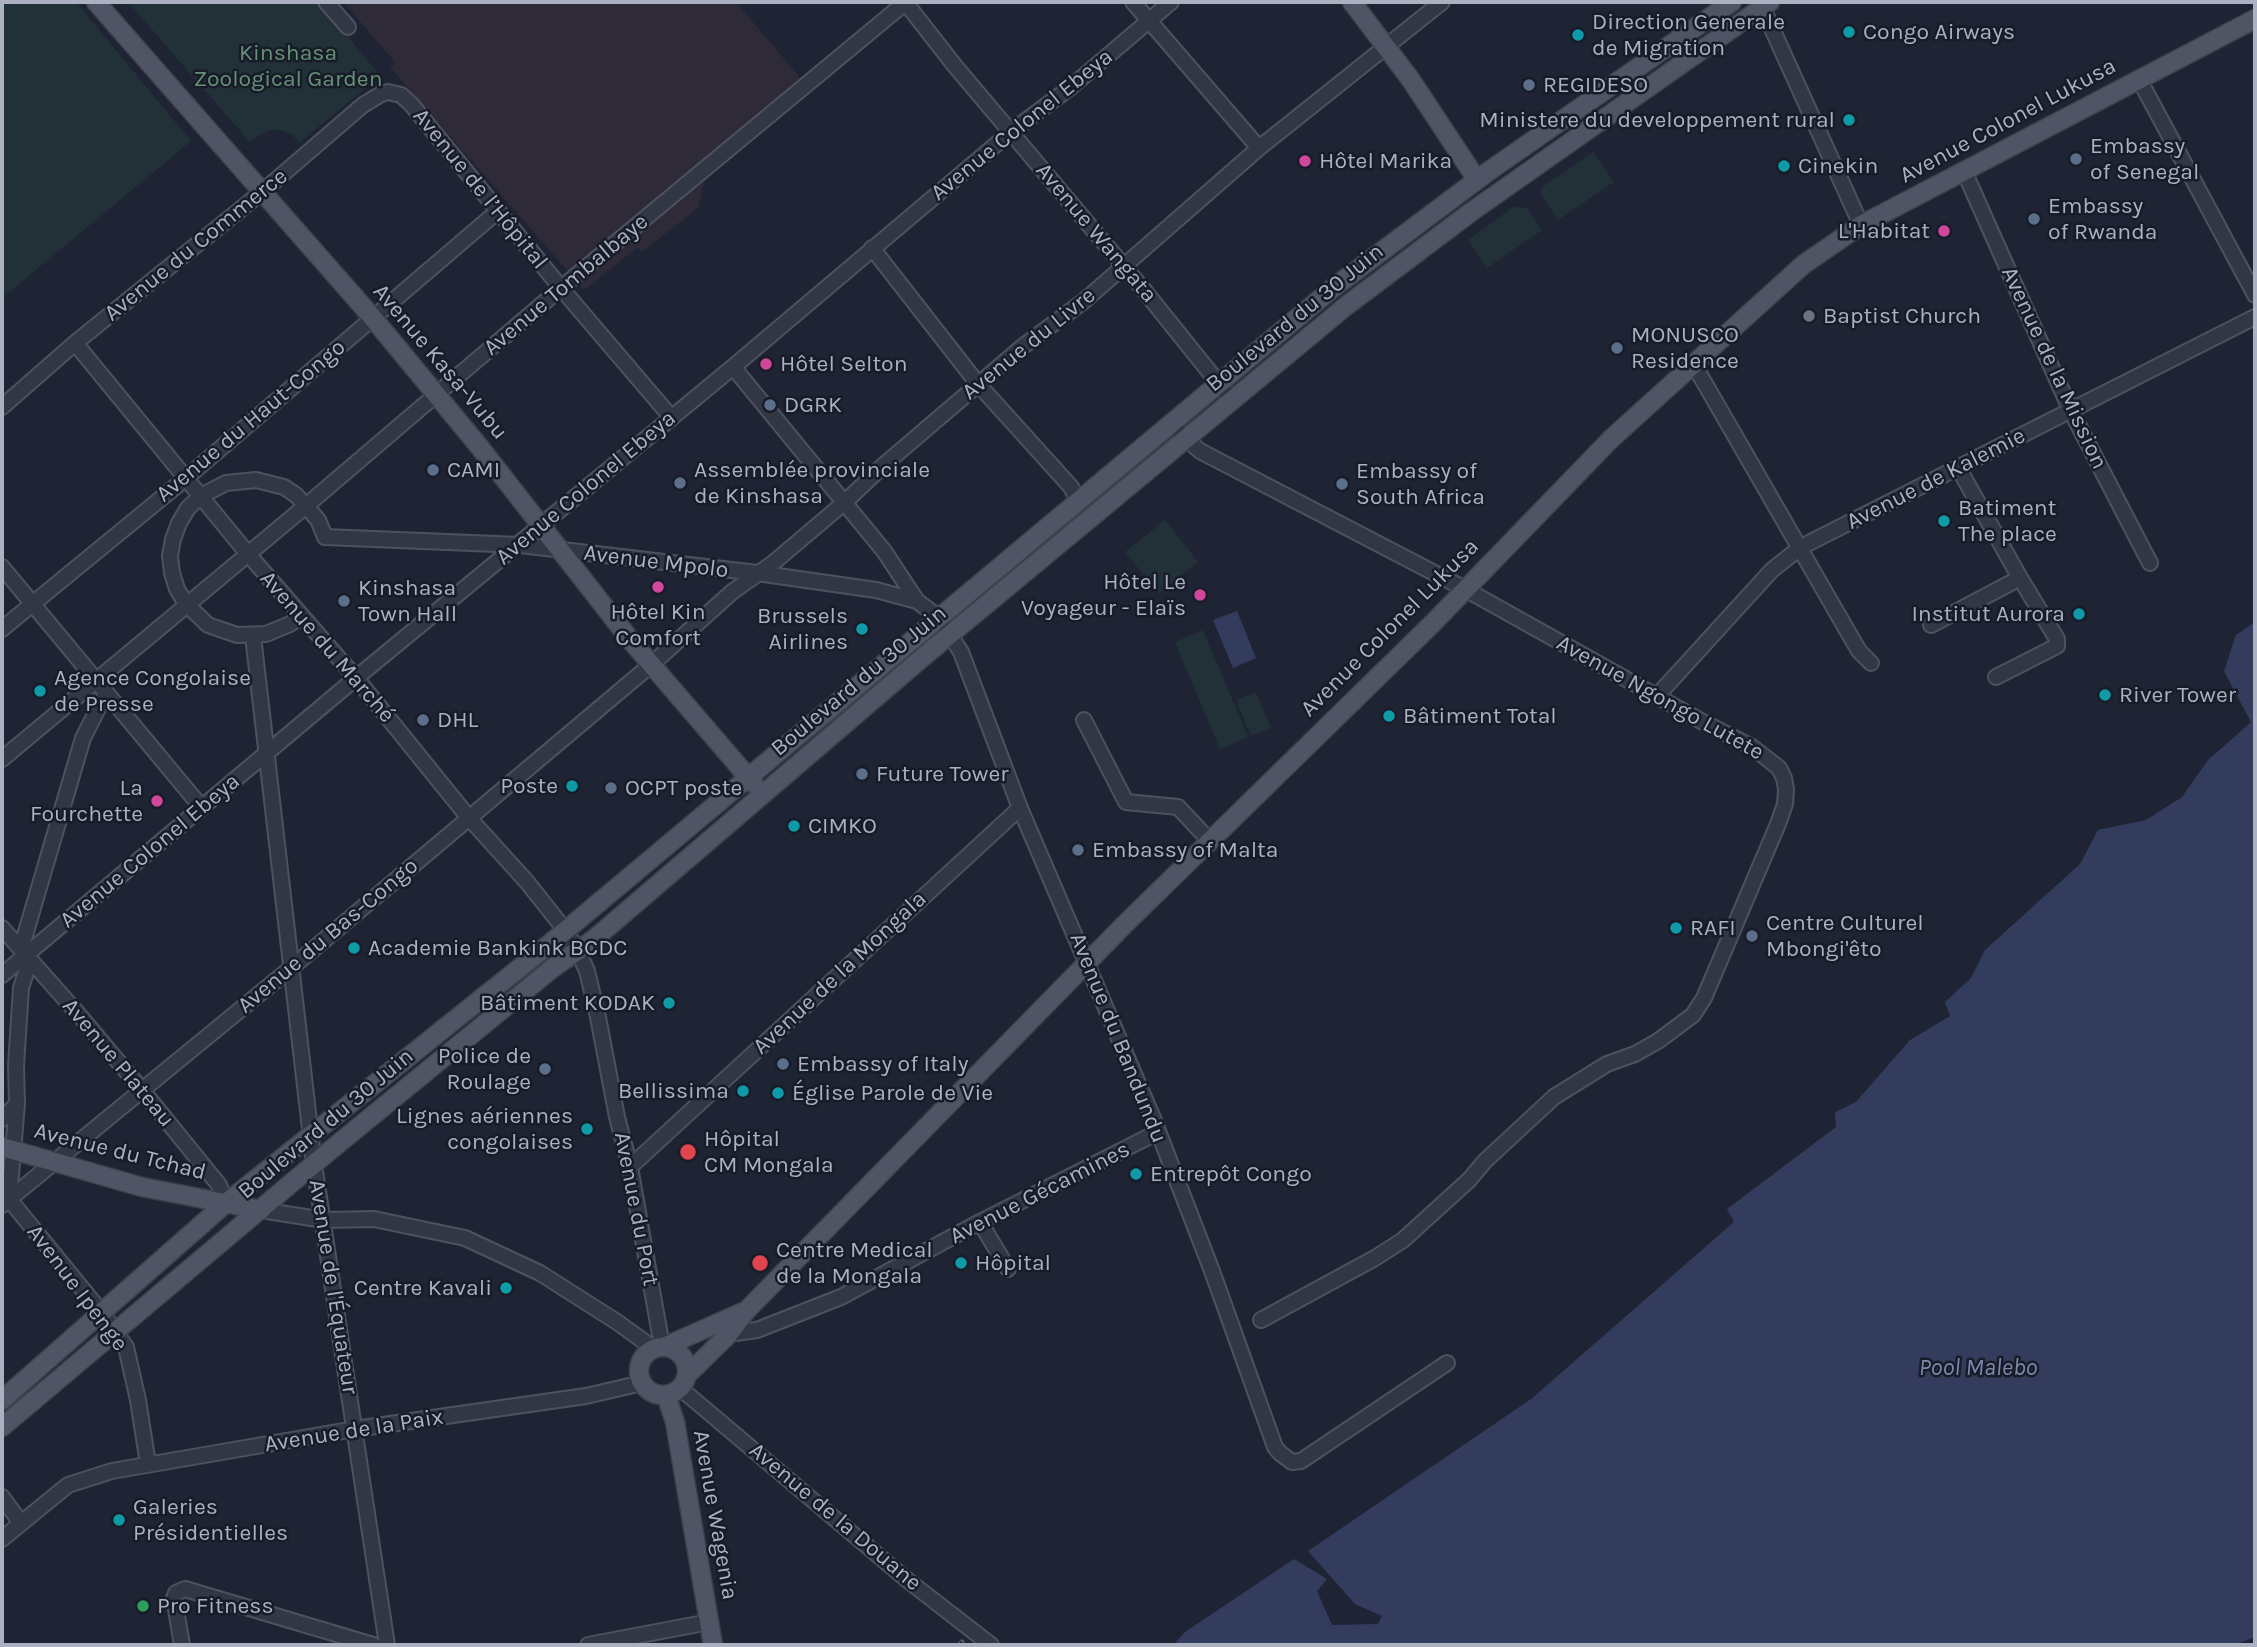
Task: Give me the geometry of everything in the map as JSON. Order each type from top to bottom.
[{"type":"main road","name":"Avenue Kasa-Vubu","points":[[96,2],[372,317],[652,664],[763,794]]},
{"type":"main road","points":[[1352,2],[1411,80],[1476,180]]},
{"type":"main road","name":"Boulevard du 30 Juin","points":[[2,1400],[226,1203],[565,930],[1333,288],[1476,180],[1732,2]]},
{"type":"main road","name":"Boulevard du 30 Juin","points":[[2,1427],[314,1164],[554,967],[578,951],[951,634],[1346,306],[1471,212],[1764,4]]},
{"type":"main road","name":"Avenue Colonel Lukusa","points":[[678,1386],[729,1334],[746,1311],[1088,962],[1465,589],[1611,439],[1804,264],[1861,225],[2255,19]]},
{"type":"main road","name":"Avenue du Tchad","points":[[7,1149],[142,1187],[261,1210]]},
{"type":"main road","name":"Avenue Colonel Lukusa","points":[[660,1347],[746,1311]]},
{"type":"main road","points":[[660,1347],[676,1349],[687,1365],[678,1386],[652,1393],[642,1383],[639,1368],[646,1353],[660,1347]]},
{"type":"main road","name":"Avenue Wagenia","points":[[678,1386],[675,1422],[712,1645]]},
{"type":"street","points":[[326,2],[348,27]]},
{"type":"street","name":"Avenue Wangata","points":[[906,2],[955,66],[1012,131],[1231,400]]},
{"type":"street","name":"Avenue Tombalbaye","points":[[2,759],[307,505],[561,288],[906,2]]},
{"type":"street","points":[[1133,2],[1259,148]]},
{"type":"street","name":"Avenue Colonel Ebeya","points":[[2,975],[356,678],[520,545],[1012,131],[1070,87],[1171,2]]},
{"type":"street","name":"Avenue du Livre","points":[[652,664],[732,592],[773,563],[845,502],[978,384],[1124,267],[1259,148],[1442,2]]},
{"type":"street","points":[[1764,4],[1861,225]]},
{"type":"street","points":[[2138,79],[2255,295]]},
{"type":"street","name":"Avenue du Commerce","points":[[2,407],[75,343],[262,192],[363,105],[381,94],[395,93]]},
{"type":"street","name":"Avenue de l’Hôpital","points":[[395,93],[411,104],[561,288],[671,417]]},
{"type":"street","name":"Avenue de la Mission","points":[[1964,171],[2071,411],[2150,563]]},
{"type":"street","name":"Avenue du Haut-Congo","points":[[2,629],[186,478],[498,211]]},
{"type":"street","points":[[872,248],[978,384],[1071,487],[1078,501]]},
{"type":"street","name":"Avenue de Kalemie","points":[[1657,696],[1772,570],[1801,547],[2255,317]]},
{"type":"street","name":"Avenue du Marché","points":[[75,343],[145,432],[527,882],[578,951]]},
{"type":"street","points":[[1693,363],[1860,651],[1871,663]]},
{"type":"street","points":[[733,367],[890,559],[917,601]]},
{"type":"street","name":"Avenue Ngongo Lutete","points":[[1171,422],[1200,451],[1465,589],[1766,756],[1779,768],[1786,789],[1785,804],[1778,824],[1699,1006],[1681,1026],[1635,1054],[1595,1070],[1554,1097],[1403,1240],[1261,1320]]},
{"type":"street","points":[[1959,469],[2057,639],[2057,646],[1996,677]]},
{"type":"street","points":[[301,616],[278,630],[253,636],[222,631],[196,616],[177,589],[172,573],[172,547],[179,523],[188,508],[201,496],[226,483],[256,480],[284,488],[307,505]]},
{"type":"street","name":"Avenue Mpolo","points":[[307,505],[318,520],[325,537],[520,545],[876,590],[917,601],[938,617],[951,634]]},
{"type":"street","points":[[2,567],[202,808]]},
{"type":"street","points":[[1931,625],[2020,578]]},
{"type":"street","name":"Avenue du Bandundu","points":[[951,634],[961,652],[1020,808],[1088,962],[1106,1013],[1158,1132],[1212,1270],[1275,1447],[1285,1459],[1292,1462],[1301,1461],[1447,1363]]},
{"type":"street","name":"Avenue de l'Équateur","points":[[253,636],[314,1164],[387,1645]]},
{"type":"street","name":"Avenue du Bas-Congo","points":[[5,1202],[291,968],[652,664]]},
{"type":"street","points":[[5,1202],[7,1149],[17,1104],[16,1065],[25,955],[83,738],[106,693]]},
{"type":"street","points":[[1084,720],[1126,802],[1178,807],[1210,841]]},
{"type":"street","name":"Avenue de la Mongala","points":[[629,1167],[1020,808]]},
{"type":"street","name":"Avenue Plateau","points":[[2,928],[142,1090],[219,1185],[226,1203]]},
{"type":"street","name":"Avenue du Port","points":[[578,951],[592,988],[629,1167],[660,1347]]},
{"type":"street","points":[[2,1119],[17,1104]]},
{"type":"street","name":"Avenue Gécamines","points":[[729,1334],[767,1326],[841,1297],[980,1222],[1158,1132]]},
{"type":"street","name":"Avenue Ipenge","points":[[5,1202],[102,1313],[126,1347],[148,1464]]},
{"type":"street","points":[[261,1210],[324,1220],[374,1219],[465,1238],[540,1273],[660,1347]]},
{"type":"street","points":[[980,1222],[1008,1269]]},
{"type":"street","name":"Avenue de la Paix","points":[[21,1523],[68,1485],[89,1477],[148,1464],[355,1429],[586,1396],[642,1383]]},
{"type":"street","name":"Avenue de la Douane","points":[[678,1386],[906,1579],[991,1645]]},
{"type":"street","points":[[2,1497],[21,1523],[2,1539]]},
{"type":"street","points":[[182,1645],[174,1598],[176,1593],[185,1589],[373,1645]]},
{"type":"street","points":[[588,1645],[709,1622]]},
{"type":"shaded area","points":[[343,2],[736,2],[802,80],[692,171],[704,183],[699,207],[642,252],[638,247],[584,290],[390,67],[395,62]]},
{"type":"green space","points":[[2,2],[76,2],[191,141],[2,298]]},
{"type":"green space","name":"Kinshasa Zoological Garden","points":[[128,2],[320,2],[380,76],[299,143],[292,134],[281,130],[269,130],[249,141]]},
{"type":"green space","points":[[1593,152],[1614,182],[1558,220],[1541,194],[1541,188]]},
{"type":"green space","points":[[1513,207],[1527,208],[1542,230],[1487,268],[1468,240]]},
{"type":"green space","points":[[1165,520],[1198,562],[1159,593],[1125,552]]},
{"type":"green space","points":[[1203,630],[1248,737],[1220,749],[1175,642]]},
{"type":"green space","points":[[1256,692],[1271,728],[1251,736],[1236,700]]},
{"type":"water","points":[[1237,611],[1256,658],[1233,668],[1213,620]]},
{"type":"water","name":"Pool Malebo","points":[[2255,622],[2255,1637],[2235,1645],[1173,1645],[1185,1632],[1294,1559],[1327,1579],[1317,1591],[1332,1625],[1378,1624],[1382,1616],[1355,1604],[1308,1551],[1531,1399],[1734,1222],[1727,1209],[1836,1127],[1835,1112],[1856,1102],[1910,1040],[1950,1016],[1945,1002],[1971,978],[1985,950],[2080,864],[2098,830],[2146,820],[2182,797],[2208,760],[2251,722],[2224,671],[2236,635]]},
{"type":"railway","points":[[959,1645],[962,1642]]},
{"type":"place","name":"Congo Airways","points":[[1849,32]]},
{"type":"place","name":"Direction Generale de Migration","points":[[1578,35]]},
{"type":"place","name":"REGIDESO","points":[[1529,85]]},
{"type":"place","name":"Ministere du developpement rural","points":[[1849,120]]},
{"type":"place","name":"Embassy of Senegal","points":[[2076,159]]},
{"type":"place","name":"Hôtel Marika","points":[[1305,161]]},
{"type":"place","name":"Cinekin","points":[[1784,166]]},
{"type":"place","name":"Embassy of Rwanda","points":[[2034,219]]},
{"type":"place","name":"L'Habitat","points":[[1944,231]]},
{"type":"place","name":"Baptist Church","points":[[1809,316]]},
{"type":"place","name":"MONUSCO Residence","points":[[1617,348]]},
{"type":"place","name":"Hôtel Selton","points":[[766,364]]},
{"type":"place","name":"DGRK","points":[[770,405]]},
{"type":"place","name":"CAMI","points":[[433,470]]},
{"type":"place","name":"Assemblée provinciale de Kinshasa","points":[[680,483]]},
{"type":"place","name":"Embassy of South Africa","points":[[1342,484]]},
{"type":"place","name":"Batiment The place","points":[[1944,521]]},
{"type":"place","name":"Hôtel Kin Comfort","points":[[658,587]]},
{"type":"place","name":"Hôtel Le Voyageur - Elaïs","points":[[1200,595]]},
{"type":"place","name":"Kinshasa Town Hall","points":[[344,601]]},
{"type":"place","name":"Institut Aurora","points":[[2079,614]]},
{"type":"place","name":"Brussels Airlines","points":[[862,629]]},
{"type":"place","name":"Agence Congolaise de Presse","points":[[40,691]]},
{"type":"place","name":"River Tower","points":[[2105,695]]},
{"type":"place","name":"Bâtiment Total","points":[[1389,716]]},
{"type":"place","name":"DHL","points":[[423,720]]},
{"type":"place","name":"Future Tower","points":[[862,774]]},
{"type":"place","name":"Poste","points":[[572,786]]},
{"type":"place","name":"OCPT poste","points":[[611,788]]},
{"type":"place","name":"La Fourchette","points":[[157,801]]},
{"type":"place","name":"CIMKO","points":[[794,826]]},
{"type":"place","name":"Embassy of Malta","points":[[1078,850]]},
{"type":"place","name":"RAFI","points":[[1676,928]]},
{"type":"place","name":"Centre Culturel Mbongi'êto","points":[[1752,936]]},
{"type":"place","name":"Academie Bankink BCDC","points":[[354,948]]},
{"type":"place","name":"Bâtiment KODAK","points":[[669,1003]]},
{"type":"place","name":"Embassy of Italy","points":[[783,1064]]},
{"type":"place","name":"Police de Roulage","points":[[545,1069]]},
{"type":"place","name":"Bellissima","points":[[743,1091]]},
{"type":"place","name":"Église Parole de Vie","points":[[778,1093]]},
{"type":"place","name":"Lignes aériennes congolaises","points":[[587,1129]]},
{"type":"place","name":"Hôpital CM Mongala","points":[[688,1152]]},
{"type":"place","name":"Entrepôt Congo","points":[[1136,1174]]},
{"type":"place","name":"Centre Medical de la Mongala","points":[[760,1263]]},
{"type":"place","name":"Hôpital","points":[[961,1263]]},
{"type":"place","name":"Centre Kavali","points":[[506,1288]]},
{"type":"place","name":"Galeries Présidentielles","points":[[119,1520]]},
{"type":"place","name":"Pro Fitness","points":[[143,1606]]}]
